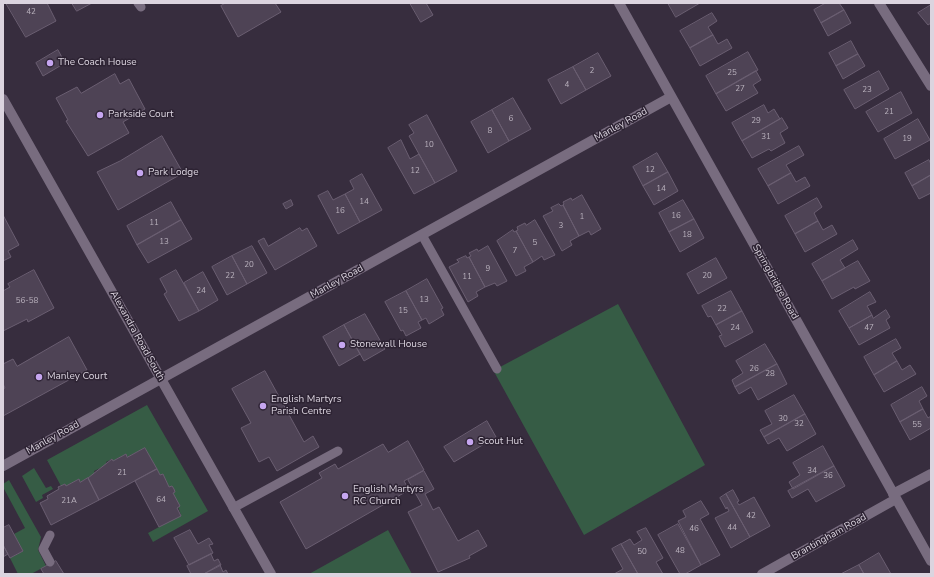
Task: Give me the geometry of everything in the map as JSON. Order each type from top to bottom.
[{"type":"street","name":"Springbridge Road","points":[[619,3],[931,561]]},
{"type":"street","points":[[879,3],[931,86]]},
{"type":"street","name":"Manley Road","points":[[3,466],[671,97]]},
{"type":"street","name":"Alexandra Road South","points":[[3,99],[270,574]]},
{"type":"street","name":"Brantingham Road","points":[[762,574],[895,497],[931,474]]},
{"type":"lane","points":[[422,235],[496,369]]},
{"type":"lane","points":[[234,508],[338,451]]},
{"type":"lane","points":[[50,535],[43,550],[50,562]]},
{"type":"green space","points":[[427,250],[500,367],[618,304],[705,465],[584,535]]},
{"type":"green space","points":[[147,405],[208,511],[153,542],[148,533],[181,515],[172,486],[169,487],[163,474],[160,475],[145,448],[127,457],[126,454],[113,461],[112,459],[106,462],[107,465],[94,471],[95,474],[80,482],[79,479],[66,486],[65,484],[61,486],[47,460]]},
{"type":"green space","points":[[34,468],[46,488],[51,486],[53,489],[42,495],[43,498],[36,502],[22,476]]},
{"type":"green space","points":[[9,480],[41,537],[38,550],[46,566],[31,574],[18,574],[10,558],[23,551],[14,534],[25,528],[3,487],[3,484]]},
{"type":"green space","points":[[388,530],[412,574],[309,574]]},
{"type":"building","points":[[6,3],[47,3],[56,21],[26,37]]},
{"type":"building","points":[[72,3],[92,3],[77,11]]},
{"type":"building","points":[[226,3],[275,3],[281,12],[238,37],[221,6]]},
{"type":"building","points":[[410,3],[426,3],[433,15],[421,22]]},
{"type":"building","points":[[668,3],[700,3],[676,17]]},
{"type":"building","points":[[826,3],[839,3],[844,10],[821,23],[814,10]]},
{"type":"building","points":[[931,5],[931,23],[928,25],[918,13]]},
{"type":"building","points":[[844,10],[851,23],[828,36],[821,23]]},
{"type":"building","points":[[712,13],[717,21],[708,27],[713,35],[690,48],[680,31]]},
{"type":"building","points":[[713,35],[718,44],[727,39],[732,48],[700,66],[690,48]]},
{"type":"building","points":[[851,41],[858,54],[836,66],[829,53]]},
{"type":"building","name":"The Coach House","points":[[58,50],[65,63],[43,76],[36,63]]},
{"type":"building","points":[[748,52],[758,70],[716,94],[706,76]]},
{"type":"building","points":[[598,53],[611,76],[586,90],[573,67]]},
{"type":"building","points":[[858,54],[865,66],[843,79],[836,66]]},
{"type":"building","points":[[573,67],[586,90],[561,104],[548,80]]},
{"type":"building","points":[[756,71],[761,80],[753,85],[758,93],[726,111],[716,94]]},
{"type":"building","points":[[879,71],[889,89],[855,109],[844,90]]},
{"type":"building","name":"Parkside Court","points":[[115,74],[120,84],[129,79],[145,109],[123,122],[129,133],[88,156],[66,121],[68,120],[56,98],[77,87],[81,93]]},
{"type":"building","points":[[901,92],[912,113],[878,132],[866,112]]},
{"type":"building","points":[[513,98],[531,129],[509,141],[492,110]]},
{"type":"building","points":[[764,105],[768,113],[774,109],[780,119],[742,141],[732,123]]},
{"type":"building","points":[[492,110],[509,141],[488,153],[471,122]]},
{"type":"building","points":[[427,115],[457,171],[435,183],[409,136],[414,133],[409,125]]},
{"type":"building","points":[[782,118],[788,128],[780,133],[785,143],[771,151],[769,149],[752,158],[742,141]]},
{"type":"building","points":[[918,119],[930,140],[895,159],[884,139]]},
{"type":"building","name":"Park Lodge","points":[[162,136],[183,173],[118,210],[97,172],[120,161]]},
{"type":"building","points":[[401,140],[410,159],[419,154],[435,183],[414,194],[388,148]]},
{"type":"building","points":[[799,146],[804,155],[786,165],[791,173],[768,186],[758,169]]},
{"type":"building","points":[[657,153],[668,172],[643,186],[633,167]]},
{"type":"building","points":[[929,160],[931,164],[931,175],[912,186],[905,173]]},
{"type":"building","points":[[668,172],[678,191],[654,205],[643,186]]},
{"type":"building","points":[[791,173],[796,182],[805,177],[810,186],[778,204],[768,186]]},
{"type":"building","points":[[362,174],[382,210],[360,222],[345,194],[354,189],[350,181]]},
{"type":"building","points":[[931,175],[931,193],[919,199],[912,186]]},
{"type":"building","points":[[328,191],[333,200],[345,194],[360,222],[338,234],[318,196]]},
{"type":"building","points":[[582,195],[601,229],[591,235],[589,231],[579,236],[563,205],[563,202],[571,198],[572,200]]},
{"type":"building","points":[[817,198],[822,207],[814,213],[818,221],[795,234],[785,216]]},
{"type":"building","points":[[291,200],[293,205],[286,209],[283,204]]},
{"type":"building","points":[[683,200],[694,219],[669,232],[659,213]]},
{"type":"building","points":[[171,202],[181,220],[137,245],[127,226]]},
{"type":"building","points":[[559,204],[561,206],[563,205],[579,236],[570,241],[572,245],[562,251],[543,216],[553,211],[551,208]]},
{"type":"building","points":[[3,215],[19,245],[8,251],[11,257],[3,261]]},
{"type":"building","points":[[694,219],[704,238],[680,252],[669,232]]},
{"type":"building","points":[[181,220],[192,239],[148,263],[137,245]]},
{"type":"building","points":[[535,220],[555,255],[544,260],[542,256],[533,262],[516,231],[518,230],[517,227],[525,223],[526,225]]},
{"type":"building","points":[[818,221],[823,230],[832,225],[837,234],[805,252],[795,234]]},
{"type":"building","points":[[300,228],[302,231],[307,228],[317,246],[275,270],[258,241],[264,238],[268,246]]},
{"type":"building","points":[[513,230],[514,232],[516,231],[533,262],[524,267],[526,271],[516,276],[497,241]]},
{"type":"building","points":[[853,240],[858,249],[840,260],[845,268],[822,281],[812,264]]},
{"type":"building","points":[[252,246],[267,273],[247,284],[232,256]]},
{"type":"building","points":[[488,246],[507,281],[497,286],[495,283],[485,287],[469,257],[471,256],[469,253],[477,249],[478,251]]},
{"type":"building","points":[[232,256],[247,284],[227,295],[212,267]]},
{"type":"building","points":[[466,256],[467,258],[469,257],[485,287],[476,292],[478,296],[468,302],[449,267],[459,262],[457,260]]},
{"type":"building","points":[[716,258],[727,278],[698,294],[687,274]]},
{"type":"building","points":[[858,261],[870,281],[855,289],[854,287],[832,299],[822,281]]},
{"type":"building","points":[[34,270],[54,308],[28,322],[27,319],[3,331],[3,291],[10,287],[8,284]]},
{"type":"building","points":[[176,270],[199,311],[179,321],[164,294],[167,292],[160,279]]},
{"type":"building","points":[[203,272],[218,300],[199,311],[184,283]]},
{"type":"building","points":[[427,279],[443,308],[441,309],[444,315],[429,324],[426,318],[422,320],[406,291]]},
{"type":"building","points":[[406,291],[422,320],[418,322],[421,328],[406,336],[403,330],[401,331],[385,302]]},
{"type":"building","points":[[731,291],[742,311],[716,325],[711,316],[708,317],[702,306]]},
{"type":"building","points":[[870,292],[876,302],[867,306],[872,315],[849,328],[839,311]]},
{"type":"building","points":[[886,310],[890,317],[886,320],[890,328],[859,345],[849,328],[872,315],[873,318]]},
{"type":"building","points":[[742,311],[753,332],[725,347],[719,336],[722,335],[716,325]]},
{"type":"building","points":[[365,314],[385,349],[364,361],[344,325]]},
{"type":"building","name":"Stonewall House","points":[[344,325],[360,354],[339,366],[323,337]]},
{"type":"building","name":"Manley Court","points":[[69,337],[87,370],[3,416],[3,389],[5,388],[3,384],[3,364],[13,359],[17,366]]},
{"type":"building","points":[[896,339],[901,348],[892,353],[897,361],[874,375],[864,357]]},
{"type":"building","points":[[765,344],[777,364],[735,387],[732,380],[743,373],[736,361]]},
{"type":"building","points":[[897,361],[902,370],[910,365],[916,374],[884,392],[874,375]]},
{"type":"building","points":[[777,364],[787,384],[758,400],[751,387],[739,394],[735,387]]},
{"type":"building","name":"English Martyrs Parish Centre","points":[[265,371],[304,442],[313,436],[319,447],[277,471],[269,457],[259,462],[241,428],[251,423],[232,389]]},
{"type":"building","points":[[922,387],[927,396],[919,401],[923,409],[900,422],[891,405]]},
{"type":"building","points":[[794,395],[805,414],[764,437],[760,430],[772,424],[765,411]]},
{"type":"building","points":[[923,409],[928,418],[931,416],[931,428],[910,440],[900,422]]},
{"type":"building","points":[[805,414],[816,434],[787,451],[779,438],[768,444],[764,437]]},
{"type":"building","name":"Scout Hut","points":[[487,421],[496,437],[454,462],[444,447]]},
{"type":"building","name":"English Martyrs RC Church","points":[[408,441],[424,470],[404,481],[409,490],[306,549],[280,502],[322,478],[319,473],[335,464],[338,469],[383,444],[388,452]]},
{"type":"building","points":[[823,446],[834,466],[793,489],[789,482],[800,475],[793,463]]},
{"type":"building","points":[[145,448],[157,469],[99,500],[88,478],[112,459],[113,461],[126,454],[127,457]]},
{"type":"building","points":[[834,466],[845,486],[816,502],[808,489],[792,498],[788,491]]},
{"type":"building","points":[[157,469],[160,475],[163,474],[169,487],[172,486],[174,489],[175,492],[173,493],[180,506],[177,508],[181,516],[159,527],[135,481]]},
{"type":"building","points":[[424,471],[434,489],[425,494],[433,510],[439,507],[458,541],[478,530],[487,546],[469,556],[470,558],[438,572],[408,512],[422,505],[408,480]]},
{"type":"building","points":[[88,478],[99,500],[51,525],[40,503],[48,499],[47,496],[59,489],[58,487],[65,484],[66,486],[79,479],[80,482]]},
{"type":"building","points":[[733,490],[739,501],[737,502],[739,505],[754,497],[770,526],[750,537],[726,494]]},
{"type":"building","points":[[726,494],[750,537],[731,548],[715,518],[729,511],[727,507],[726,509],[720,498]]},
{"type":"building","points":[[701,501],[709,514],[700,519],[720,555],[701,565],[678,521],[686,517],[683,511]]},
{"type":"building","points":[[678,524],[701,565],[685,574],[680,574],[658,535]]},
{"type":"building","points":[[9,525],[23,551],[10,558],[3,545],[3,528]]},
{"type":"building","points":[[646,528],[663,558],[656,562],[663,574],[638,574],[621,544],[630,539],[634,545],[642,540],[637,532]]},
{"type":"building","points":[[190,530],[198,544],[209,538],[213,544],[209,545],[213,553],[189,565],[174,538]]},
{"type":"building","points":[[621,544],[638,574],[614,574],[623,569],[612,549]]},
{"type":"building","points":[[3,545],[8,554],[3,557]]},
{"type":"building","points":[[879,553],[891,574],[864,574],[859,565]]},
{"type":"building","points":[[211,554],[214,561],[218,559],[221,565],[204,574],[191,574],[187,566]]},
{"type":"building","points":[[56,561],[64,574],[44,574],[41,569]]},
{"type":"building","points":[[220,565],[223,572],[226,570],[228,574],[204,574]]},
{"type":"building","points":[[859,565],[864,574],[841,574]]},
{"type":"place","name":"The Coach House","points":[[50,63]]},
{"type":"place","name":"Parkside Court","points":[[100,115]]},
{"type":"place","name":"Park Lodge","points":[[140,173]]},
{"type":"place","name":"Stonewall House","points":[[342,345]]},
{"type":"place","name":"Manley Court","points":[[39,377]]},
{"type":"place","name":"English Martyrs Parish Centre","points":[[263,406]]},
{"type":"place","name":"Scout Hut","points":[[470,442]]},
{"type":"place","name":"English Martyrs RC Church","points":[[345,496]]}]
